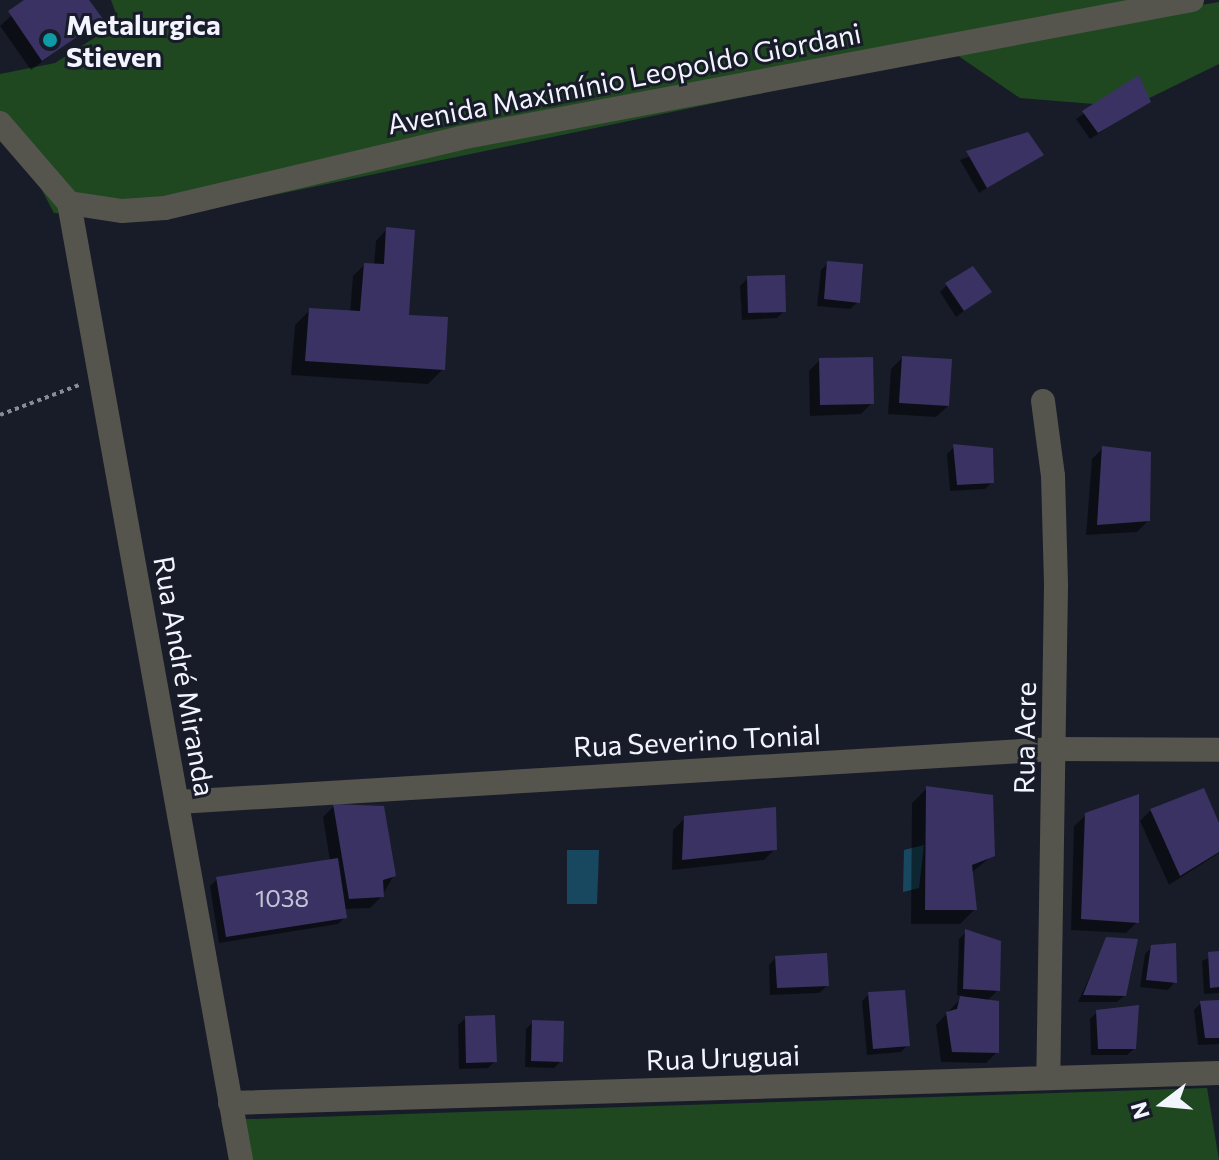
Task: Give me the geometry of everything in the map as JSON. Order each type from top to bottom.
[{"type":"street","name":"Avenida Maximínio Leopoldo Giordani","points":[[69,203],[122,211],[165,208],[460,138],[1192,0]]},
{"type":"street","points":[[0,123],[69,203]]},
{"type":"street","name":"Rua André Miranda","points":[[69,203],[241,1160]]},
{"type":"street","name":"Rua Acre","points":[[1043,401],[1053,476],[1054,749],[1048,1077]]},
{"type":"street","name":"Rua Severino Tonial","points":[[178,802],[1054,749],[1219,750]]},
{"type":"street","name":"Rua Uruguai","points":[[230,1103],[1219,1073]]},
{"type":"path","points":[[0,415],[100,378]]},
{"type":"green space","points":[[111,0],[1192,0],[1196,6],[1219,2],[1219,64],[1131,107],[1020,98],[954,53],[169,217],[54,213],[0,111],[0,74],[55,63],[119,22]]},
{"type":"green space","points":[[1207,1088],[1219,1160],[230,1160],[221,1120]]},
{"type":"water","points":[[924,845],[919,888],[903,892],[904,850]]},
{"type":"water","points":[[567,850],[599,850],[597,904],[567,904]]},
{"type":"building","name":"Metalurgica Stieven","points":[[24,0],[89,0],[103,19],[42,61],[8,11]]},
{"type":"building","points":[[1139,75],[1151,102],[1098,133],[1082,111]]},
{"type":"building","points":[[1028,132],[1044,155],[987,188],[966,151]]},
{"type":"building","points":[[386,227],[415,230],[409,315],[448,317],[445,370],[305,361],[309,308],[360,311],[364,263],[384,264]]},
{"type":"building","points":[[827,261],[863,264],[860,303],[824,299]]},
{"type":"building","points":[[973,266],[992,292],[964,311],[945,283]]},
{"type":"building","points":[[785,275],[786,312],[748,313],[747,276]]},
{"type":"building","points":[[902,356],[952,359],[949,406],[899,403]]},
{"type":"building","points":[[873,357],[874,404],[820,405],[819,358]]},
{"type":"building","points":[[953,444],[993,448],[994,483],[957,485]]},
{"type":"building","points":[[1102,446],[1151,452],[1150,521],[1097,525]]},
{"type":"building","points":[[926,786],[993,795],[995,856],[972,865],[977,910],[925,910]]},
{"type":"building","points":[[1204,788],[1219,823],[1219,852],[1180,876],[1150,809]]},
{"type":"building","points":[[1139,794],[1139,923],[1081,919],[1085,813]]},
{"type":"building","points":[[333,804],[384,806],[396,876],[383,880],[384,897],[349,899]]},
{"type":"building","points":[[776,807],[777,850],[682,860],[684,816]]},
{"type":"building","points":[[338,858],[347,918],[226,937],[216,877]]},
{"type":"building","points":[[965,929],[1001,941],[1000,991],[963,989]]},
{"type":"building","points":[[1106,937],[1138,939],[1126,996],[1083,995]]},
{"type":"building","points":[[1176,943],[1177,983],[1146,980],[1151,945]]},
{"type":"building","points":[[1219,951],[1219,987],[1210,988],[1208,952]]},
{"type":"building","points":[[827,953],[829,986],[777,988],[775,956]]},
{"type":"building","points":[[905,990],[910,1046],[873,1049],[868,992]]},
{"type":"building","points":[[960,996],[999,1001],[999,1053],[952,1052],[946,1012],[957,1009]]},
{"type":"building","points":[[1219,1000],[1219,1038],[1205,1038],[1200,1001]]},
{"type":"building","points":[[1139,1005],[1136,1049],[1098,1049],[1096,1010]]},
{"type":"building","points":[[495,1015],[497,1062],[466,1063],[465,1016]]},
{"type":"building","points":[[532,1020],[564,1021],[563,1062],[531,1061]]},
{"type":"place","name":"Metalurgica Stieven","points":[[50,40]]}]
